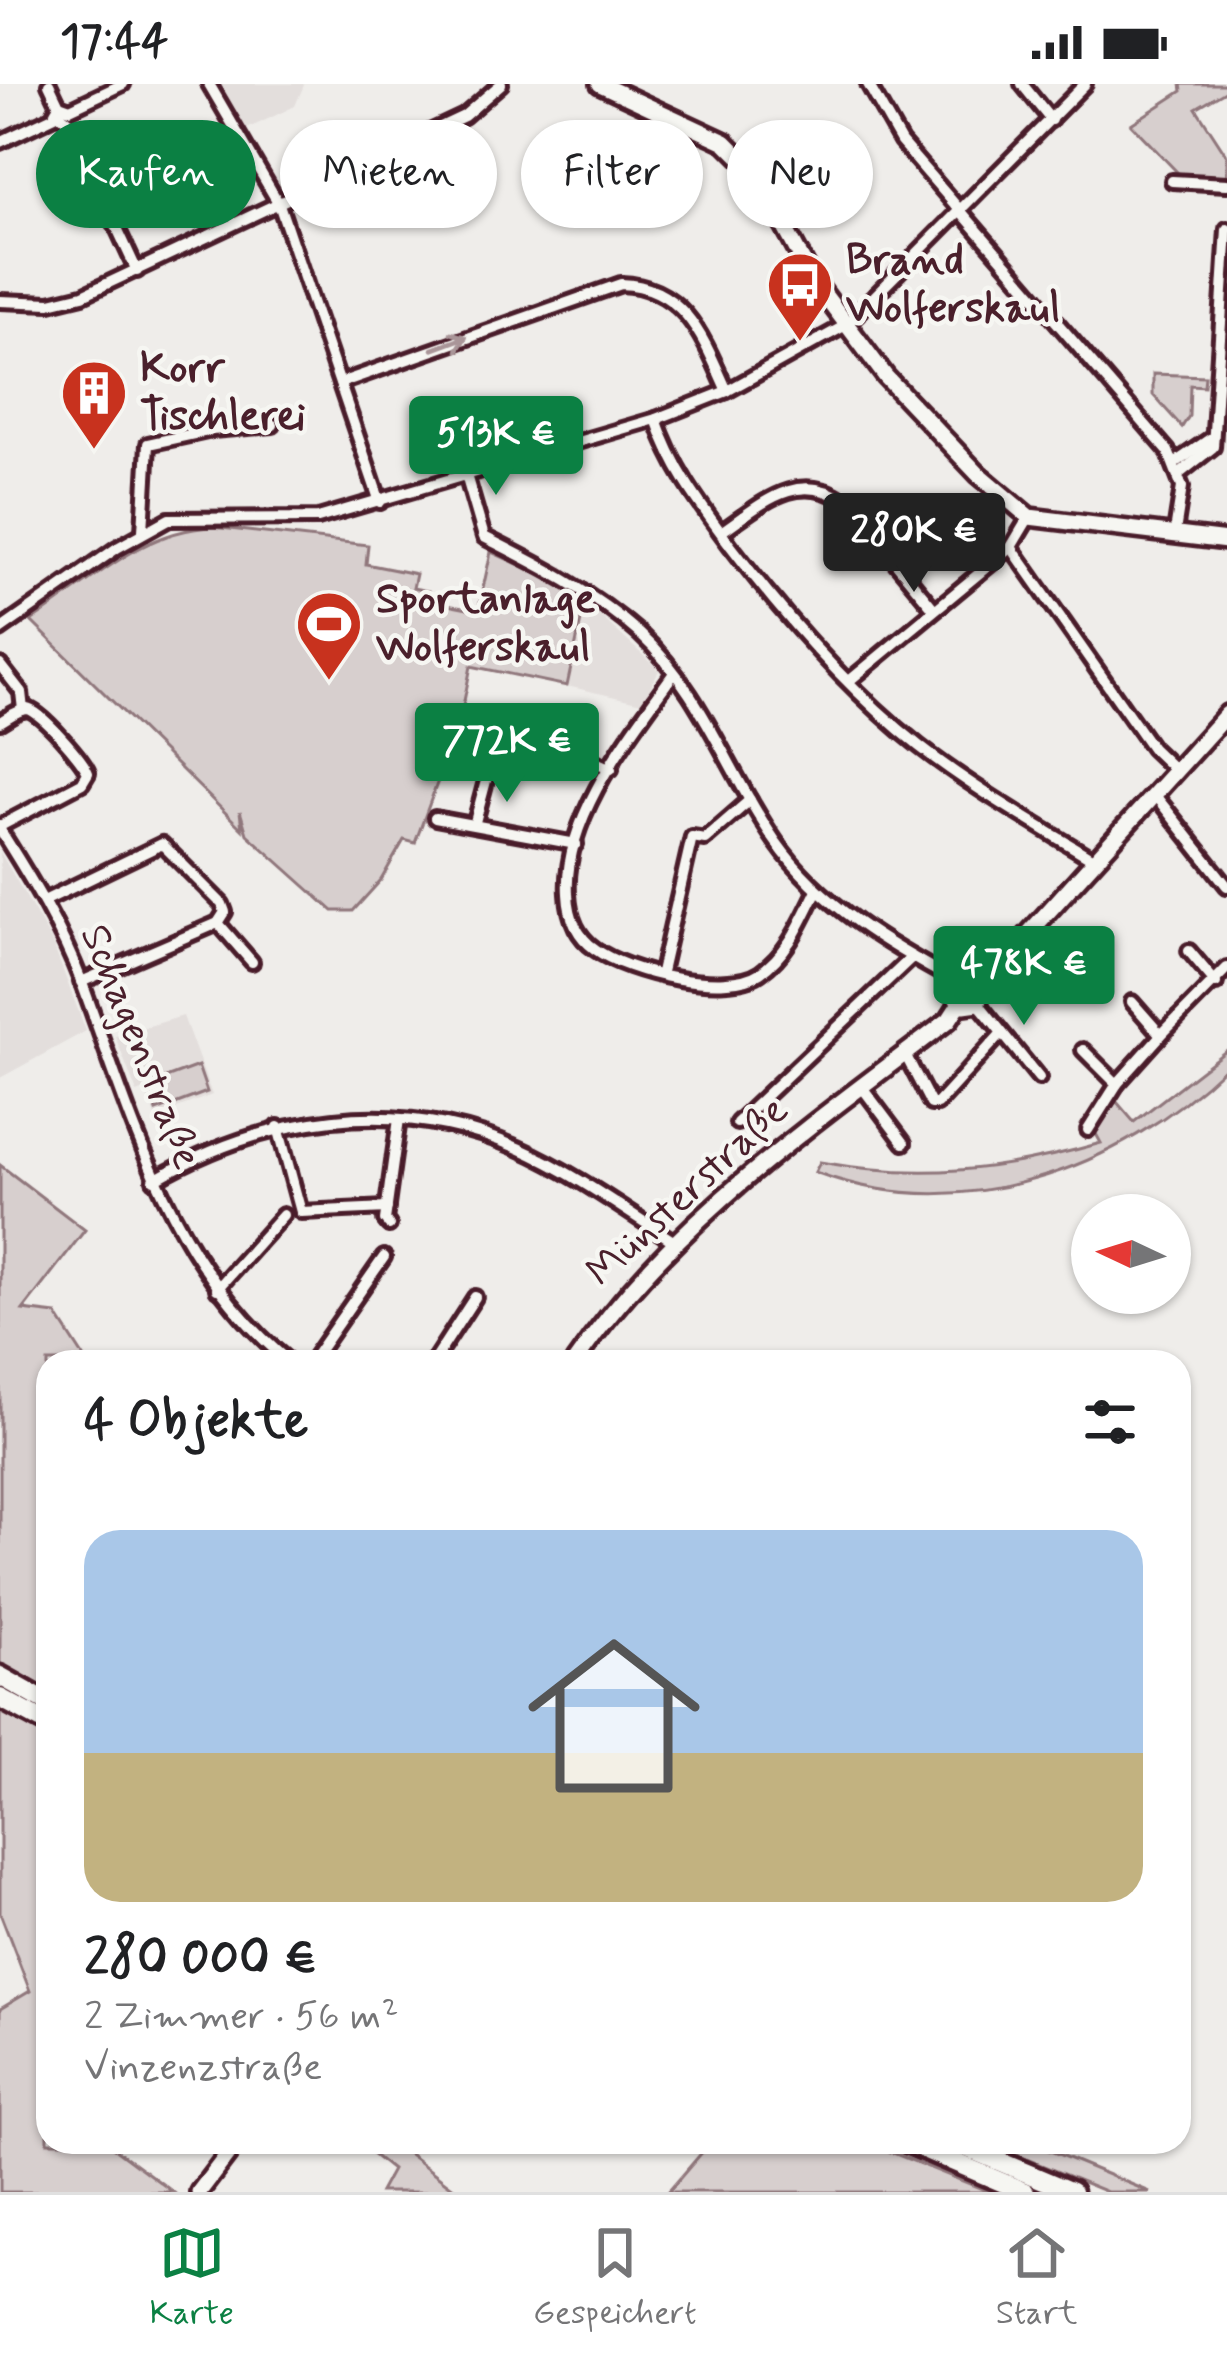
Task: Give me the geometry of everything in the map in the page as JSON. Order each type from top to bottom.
[{"type":"highway","points":[[0,1676],[36,1696]]},
{"type":"highway","points":[[0,1698],[36,1718]]},
{"type":"highway","points":[[935,2154],[1025,2192]]},
{"type":"highway","points":[[982,2154],[1072,2192]]},
{"type":"street","points":[[49,84],[137,271]]},
{"type":"street","points":[[0,142],[123,84]]},
{"type":"street","points":[[209,84],[279,204],[380,502]]},
{"type":"street","points":[[0,301],[65,301],[137,271],[464,116],[501,84]]},
{"type":"street","points":[[600,84],[725,142],[755,172],[812,278],[845,326],[944,441],[1029,517],[1072,526],[1175,532],[1227,541]]},
{"type":"street","points":[[868,84],[901,142],[1177,468],[1183,497],[1175,532]]},
{"type":"street","points":[[1022,84],[1052,120]]},
{"type":"street","points":[[0,630],[143,531],[194,515],[294,520],[380,502],[656,419],[727,392],[845,326],[1085,84]]},
{"type":"street","points":[[1172,181],[1227,184]]},
{"type":"street","points":[[1177,468],[1213,447],[1227,229]]},
{"type":"street","points":[[340,382],[621,284],[664,292],[683,309],[727,392]]},
{"type":"street","points":[[656,419],[676,473],[800,631],[849,681],[955,772],[1096,861]]},
{"type":"street","points":[[143,531],[148,444],[212,430],[273,425]]},
{"type":"street","points":[[466,475],[484,537],[575,583],[642,636],[674,673],[778,846],[817,890],[912,957],[957,982],[969,1003],[1039,1078]]},
{"type":"street","points":[[721,532],[783,493],[808,484],[826,488],[844,501],[934,609]]},
{"type":"street","points":[[849,681],[1011,547],[1029,517]]},
{"type":"street","points":[[1011,547],[1152,748],[1175,770]]},
{"type":"street","points":[[0,665],[22,692],[23,710]]},
{"type":"street","points":[[674,673],[611,769],[576,844],[567,890],[572,923],[591,947],[620,964],[724,987],[758,975],[784,952],[817,890]]},
{"type":"street","points":[[0,722],[23,710],[34,712],[83,760],[88,772],[82,783],[0,828]]},
{"type":"street","points":[[969,1003],[1227,713]]},
{"type":"street","points":[[448,723],[566,747],[611,769]]},
{"type":"street","points":[[475,821],[500,732]]},
{"type":"street","points":[[1154,794],[1227,886]]},
{"type":"street","points":[[661,972],[692,837],[704,839],[750,800]]},
{"type":"street","points":[[436,818],[475,821],[576,844]]},
{"type":"street","name":"Schagenstraße","points":[[0,828],[44,901],[81,982],[154,1180],[217,1289],[277,1350]]},
{"type":"street","points":[[44,901],[162,844],[222,904],[225,912],[218,923],[81,982]]},
{"type":"street","points":[[218,923],[252,962]]},
{"type":"street","points":[[1189,951],[1227,997]]},
{"type":"street","points":[[737,1123],[912,957]]},
{"type":"street","points":[[1088,1130],[1117,1084],[1227,968]]},
{"type":"street","points":[[957,982],[970,976],[982,985]]},
{"type":"street","points":[[1132,1002],[1161,1035]]},
{"type":"street","name":"Münsterstraße","points":[[584,1350],[627,1292],[771,1155],[969,1003]]},
{"type":"street","points":[[905,1054],[931,1104],[938,1104],[999,1036]]},
{"type":"street","points":[[1083,1050],[1117,1084]]},
{"type":"street","points":[[862,1087],[904,1143]]},
{"type":"street","points":[[154,1180],[232,1141],[278,1127],[341,1118],[400,1119],[513,1146],[676,1243]]},
{"type":"street","points":[[389,1225],[387,1208],[400,1119]]},
{"type":"street","points":[[278,1127],[301,1212],[387,1208]]},
{"type":"street","points":[[217,1289],[283,1215]]},
{"type":"street","points":[[318,1350],[384,1257]]},
{"type":"street","points":[[442,1350],[475,1298]]},
{"type":"street","points":[[199,2192],[228,2154]]},
{"type":"shaded area","points":[[218,84],[304,85],[295,106],[256,125],[256,120],[241,120]]},
{"type":"shaded area","points":[[1181,84],[1227,84],[1227,90],[1196,108],[1227,156],[1227,177],[1179,174],[1131,124],[1182,91]]},
{"type":"shaded area","points":[[1153,374],[1205,376],[1204,386],[1190,385],[1189,416],[1182,427],[1153,395]]},
{"type":"shaded area","name":"Sportanlage Wolferskaul","points":[[212,527],[368,545],[366,564],[416,574],[413,588],[428,591],[427,601],[478,611],[491,552],[562,584],[585,602],[567,686],[471,666],[460,721],[415,843],[404,840],[381,880],[353,911],[333,911],[247,834],[240,811],[242,829],[31,621],[139,548],[186,530]]},
{"type":"shaded area","points":[[585,602],[659,670],[642,703],[567,686]]},
{"type":"shaded area","points":[[0,852],[52,942],[86,1031],[0,1078]]},
{"type":"shaded area","points":[[183,1016],[212,1095],[155,1116],[145,1090],[137,1093],[115,1036]]},
{"type":"shaded area","points":[[1227,1050],[1227,1066],[1137,1135],[1035,1179],[981,1190],[926,1193],[870,1188],[815,1172],[820,1162],[893,1171],[962,1170],[1101,1143],[1095,1132],[1116,1101],[1134,1122]]},
{"type":"shaded area","points":[[198,1066],[207,1092],[156,1111],[147,1085]]},
{"type":"shaded area","points":[[0,1165],[85,1230],[23,1310],[56,1314],[79,1350],[36,1350],[36,1684],[0,1663]]},
{"type":"shaded area","points":[[0,1704],[36,1726],[36,2154],[122,2154],[173,2192],[0,2192],[0,2009],[30,1991],[0,1913]]},
{"type":"shaded area","points":[[372,2154],[409,2154],[459,2192],[380,2192],[392,2170]]},
{"type":"shaded area","points":[[701,2154],[896,2154],[990,2192],[668,2192]]},
{"type":"shaded area","points":[[1014,2154],[1058,2154],[1150,2192],[1107,2192]]},
{"type":"place","name":"Brand Wolferskaul","points":[[800,344]]},
{"type":"place","name":"Korr Tischlerei","points":[[94,452]]},
{"type":"place","name":"Sportanlage Wolferskaul","points":[[329,683]]}]
